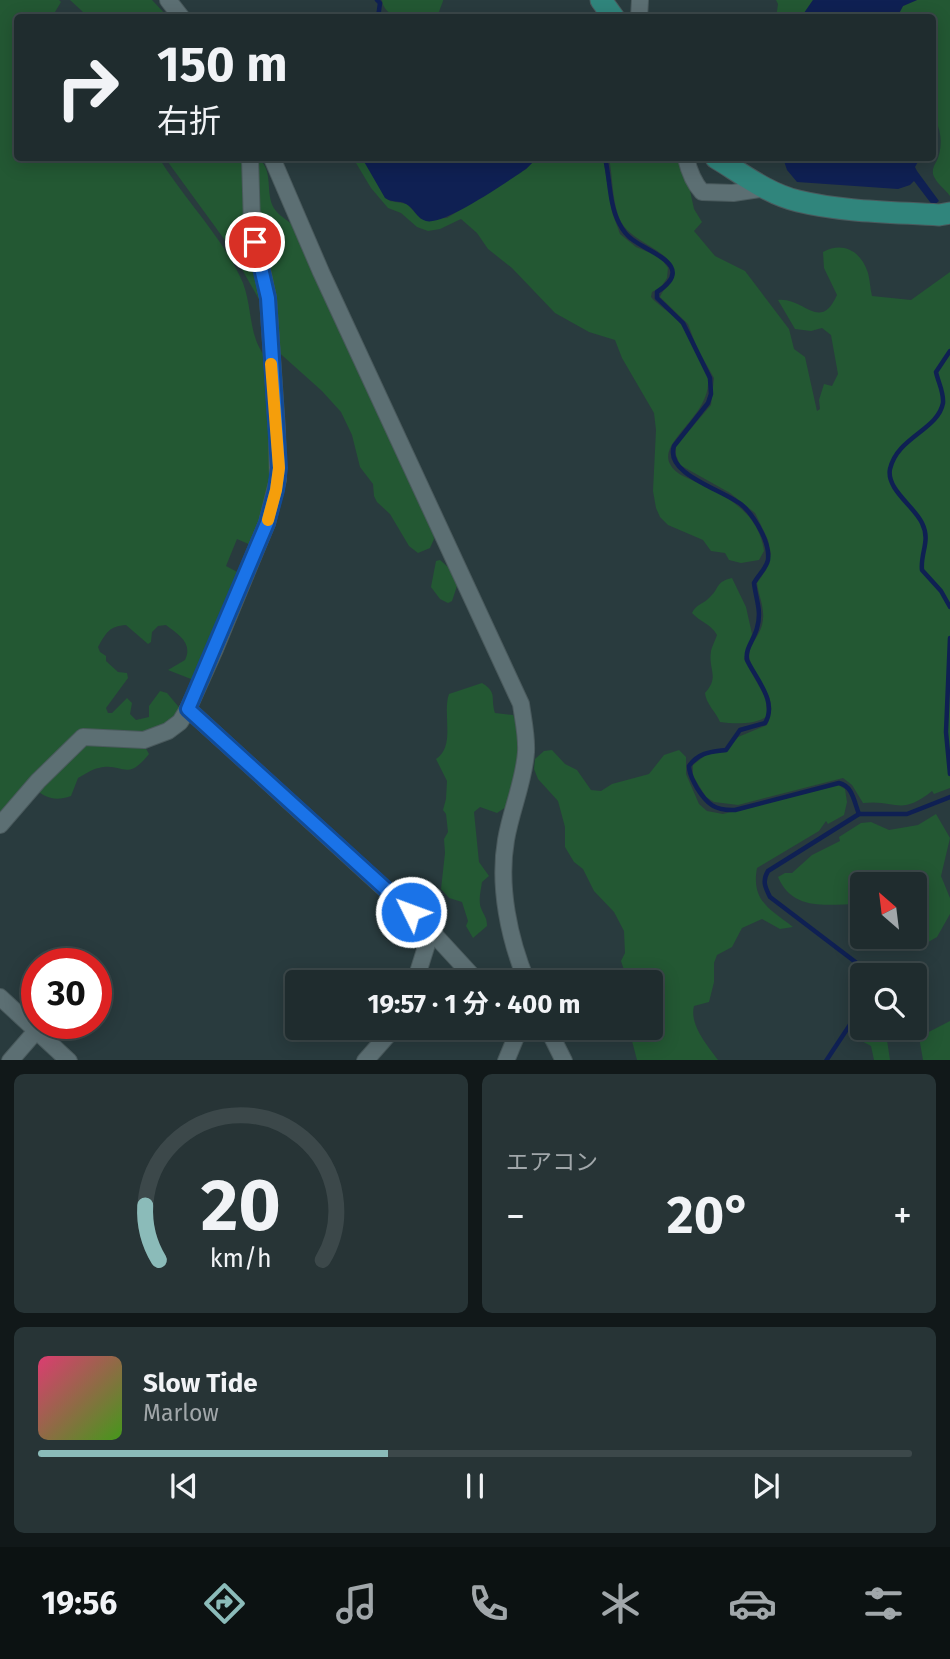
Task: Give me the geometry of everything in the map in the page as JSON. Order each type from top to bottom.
[{"type":"main road","points":[[721,161],[766,188],[796,201],[862,210],[939,215],[950,213]]},
{"type":"street","points":[[0,825],[38,781],[83,737],[133,741],[154,738],[173,727],[188,709],[267,523],[278,479],[277,431],[268,298],[252,224],[250,161]]},
{"type":"street","points":[[273,161],[321,272],[521,704],[526,751],[522,779],[506,839],[504,877],[509,923],[523,970]]},
{"type":"street","points":[[687,161],[702,192],[733,193],[766,188]]},
{"type":"street","points":[[188,709],[431,931],[467,970]]},
{"type":"street","points":[[419,970],[431,931]]},
{"type":"street","points":[[0,997],[21,1017]]},
{"type":"street","points":[[10,1060],[29,1039]]},
{"type":"street","points":[[45,1039],[68,1060]]},
{"type":"street","points":[[365,1060],[383,1040]]},
{"type":"street","points":[[506,1060],[515,1040]]},
{"type":"street","points":[[554,1040],[564,1060]]},
{"type":"green space","points":[[0,0],[59,0],[61,2],[54,14],[14,14],[14,161],[161,161],[226,251],[243,283],[257,342],[267,359],[276,468],[253,546],[237,539],[226,566],[241,574],[196,681],[168,670],[185,660],[187,649],[176,632],[166,625],[158,626],[152,632],[151,642],[148,644],[126,625],[116,627],[106,634],[98,647],[106,656],[106,661],[118,672],[127,673],[128,678],[106,708],[108,713],[112,713],[127,698],[132,703],[130,714],[136,720],[149,717],[149,706],[160,691],[167,693],[183,712],[153,735],[90,733],[0,820]]},
{"type":"green space","points":[[70,0],[152,0],[165,14],[84,14]]},
{"type":"green space","points":[[382,0],[443,0],[438,14],[392,14],[384,7]]},
{"type":"green space","points":[[776,0],[813,0],[804,14],[777,14]]},
{"type":"green space","points":[[917,0],[950,0],[950,196],[933,174],[941,142],[936,122],[936,14],[899,14],[903,6]]},
{"type":"green space","points":[[167,161],[247,161],[260,301],[227,243]]},
{"type":"green space","points":[[261,161],[267,172],[272,205],[294,226],[432,528],[434,539],[430,548],[418,553],[409,546],[390,514],[377,502],[373,484],[360,467],[352,435],[341,412],[274,348],[265,245],[259,227],[257,166]]},
{"type":"green space","points":[[355,161],[364,161],[390,201],[407,204],[421,219],[447,218],[526,169],[533,161],[604,161],[612,212],[620,234],[636,247],[660,257],[668,268],[667,278],[661,287],[652,292],[651,297],[680,323],[707,374],[708,388],[704,401],[672,445],[668,455],[670,464],[681,475],[730,500],[748,516],[761,538],[764,551],[759,560],[741,563],[729,560],[725,553],[711,551],[703,540],[668,525],[660,517],[653,491],[656,430],[654,413],[622,358],[615,340],[589,332],[555,313],[512,268],[488,249],[477,233],[461,219],[440,229],[428,231],[417,227],[401,213],[388,208],[371,188]]},
{"type":"green space","points":[[609,161],[684,161],[694,209],[702,222],[694,231],[715,256],[745,271],[789,329],[794,349],[805,357],[817,411],[820,409],[819,400],[824,384],[832,386],[838,374],[831,335],[822,328],[811,331],[795,329],[778,300],[787,300],[818,312],[831,306],[837,295],[824,268],[823,252],[844,248],[856,254],[865,265],[872,296],[911,300],[950,272],[950,788],[934,794],[932,791],[905,805],[863,803],[852,785],[843,778],[738,805],[714,802],[706,797],[693,776],[693,765],[708,753],[725,752],[738,737],[767,725],[771,714],[769,698],[753,669],[749,655],[763,620],[757,583],[766,570],[771,554],[768,540],[755,513],[730,493],[680,465],[676,446],[711,405],[714,378],[697,348],[688,324],[660,297],[672,277],[672,266],[661,253],[627,230],[618,215]]},
{"type":"green space","points":[[440,560],[449,568],[457,586],[452,601],[448,603],[440,599],[431,587],[436,561]]},
{"type":"green space","points":[[732,578],[746,607],[752,634],[744,659],[766,699],[767,716],[745,723],[720,722],[707,701],[705,693],[713,678],[711,651],[717,635],[692,613],[713,594],[720,583]]},
{"type":"green space","points":[[482,683],[492,693],[495,713],[513,715],[517,725],[519,748],[509,805],[497,813],[480,807],[474,812],[479,862],[489,876],[482,882],[480,898],[487,926],[473,938],[466,926],[468,921],[462,902],[449,898],[441,889],[444,839],[448,832],[443,810],[447,781],[436,759],[442,753],[447,738],[449,694]]},
{"type":"green space","points":[[80,743],[144,745],[149,754],[135,768],[129,770],[107,767],[88,772],[78,778],[71,796],[52,798],[35,789]]},
{"type":"green space","points":[[552,750],[565,764],[577,770],[591,790],[601,791],[612,784],[649,774],[664,755],[679,750],[686,757],[686,774],[699,804],[707,811],[723,814],[838,785],[845,789],[847,802],[844,815],[828,824],[826,821],[819,831],[757,868],[757,889],[764,903],[793,927],[780,929],[762,919],[742,928],[732,947],[717,955],[709,1002],[694,1006],[693,1013],[700,1035],[718,1060],[637,1060],[632,1041],[663,1040],[663,970],[624,970],[621,961],[625,953],[624,931],[614,912],[594,891],[583,869],[574,862],[565,847],[565,827],[558,801],[538,779],[534,769],[535,759],[544,751]]},
{"type":"green space","points":[[936,814],[950,838],[941,876],[950,898],[950,914],[937,937],[928,942],[928,872],[850,872],[850,904],[803,902],[785,889],[778,877],[792,873],[812,855],[840,841],[839,837],[861,823],[871,822],[889,830],[918,825]]},
{"type":"green space","points":[[950,1021],[950,1060],[923,1060],[920,1040],[927,1040],[927,1033]]},
{"type":"green space","points":[[860,1040],[887,1040],[890,1060],[874,1060],[871,1046]]},
{"type":"water","points":[[813,0],[917,0],[903,6],[899,14],[804,13]]},
{"type":"water","points":[[364,161],[533,161],[526,169],[476,201],[435,221],[426,221],[406,204],[385,198]]},
{"type":"water","points":[[784,161],[918,161],[915,167],[917,171],[939,201],[933,206],[914,181],[898,189],[797,182],[787,170]]},
{"type":"waterway","points":[[377,0],[380,3],[379,14]]},
{"type":"waterway","points":[[605,161],[611,199],[619,223],[631,238],[659,255],[671,268],[673,275],[657,292],[657,298],[683,323],[710,378],[711,394],[708,403],[674,446],[673,456],[687,474],[746,509],[760,529],[768,550],[767,563],[754,583],[759,611],[758,622],[747,656],[767,699],[768,715],[765,723],[740,730],[726,750],[697,758],[689,766],[690,775],[704,798],[722,809],[735,810],[839,783],[850,791],[859,814]]},
{"type":"waterway","points":[[950,351],[936,372],[943,399],[940,412],[901,449],[890,469],[896,490],[925,529],[922,570],[941,591],[950,607]]},
{"type":"waterway","points":[[950,638],[946,732],[950,774]]},
{"type":"waterway","points":[[857,963],[770,897],[765,884],[768,871],[859,814],[907,814],[950,797]]},
{"type":"waterway","points":[[827,1060],[850,1025]]},
{"type":"slow traffic","points":[[268,520],[279,468],[271,364]]},
{"type":"route","points":[[255,242],[268,298],[279,468],[276,490],[267,523],[188,709],[411,912]]}]
